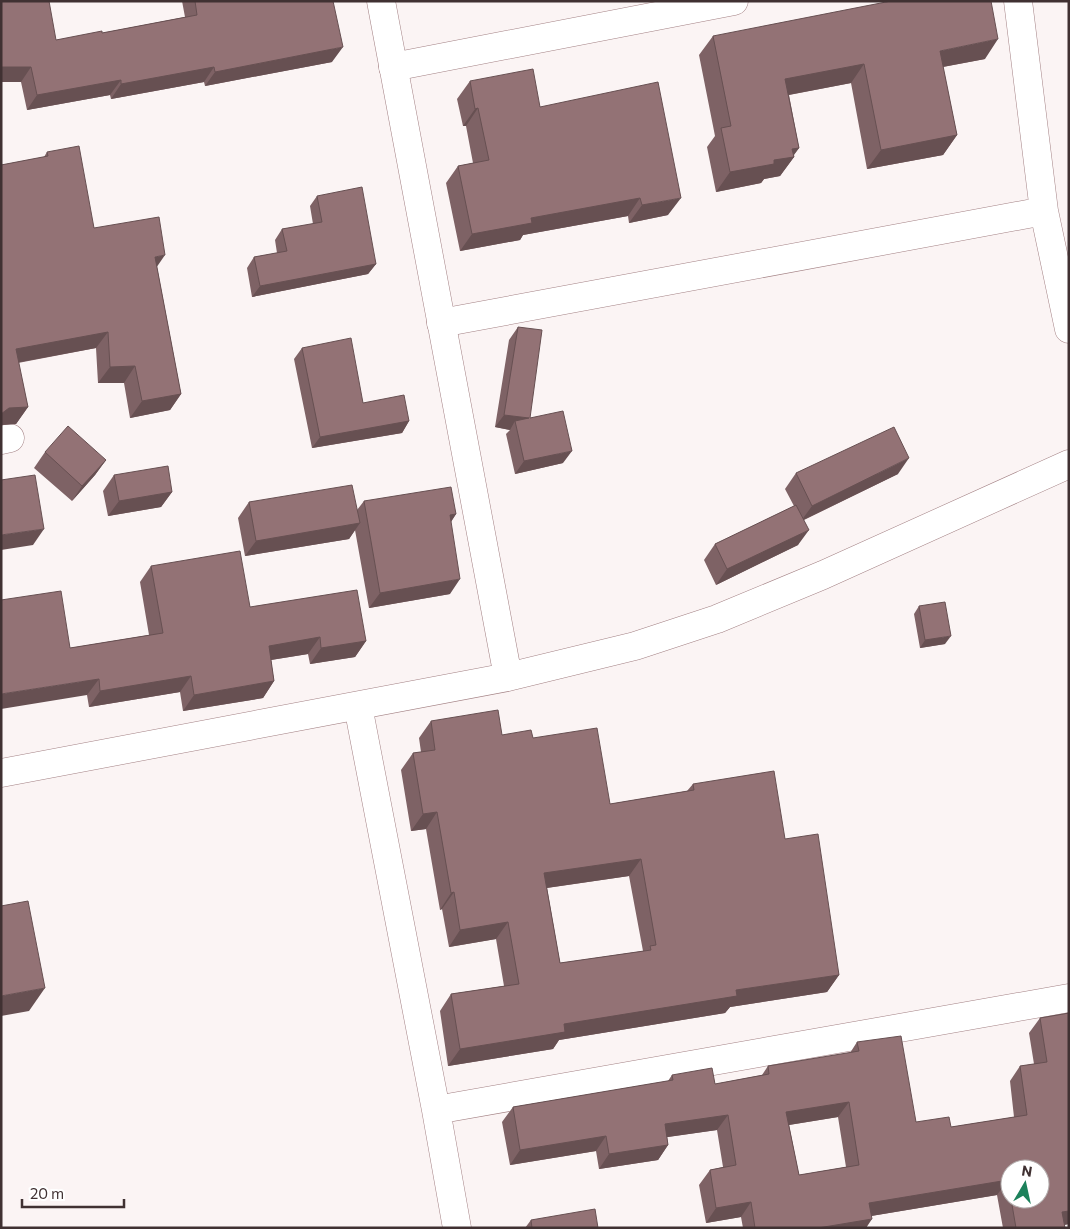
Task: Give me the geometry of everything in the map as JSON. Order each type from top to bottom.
[{"type":"street","points":[[381,1],[508,677]]},
{"type":"street","points":[[1018,1],[1044,211],[1069,329]]},
{"type":"street","points":[[393,67],[724,2]]},
{"type":"street","points":[[441,323],[1044,211]]},
{"type":"street","points":[[1,773],[508,677],[635,646],[717,619],[823,575],[1069,464]]},
{"type":"street","points":[[358,706],[457,1228]]},
{"type":"street","points":[[436,1110],[1069,998]]},
{"type":"building","points":[[1,1],[49,1],[56,40],[197,15],[195,1],[333,1],[343,47],[215,72],[214,67],[121,84],[121,80],[37,95],[31,67],[1,67]]},
{"type":"building","points":[[891,1],[991,1],[998,39],[940,51],[957,135],[881,150],[864,64],[785,79],[799,148],[792,149],[794,157],[774,160],[774,164],[730,172],[721,128],[731,126],[713,36]]},
{"type":"building","points":[[533,69],[540,107],[658,82],[681,198],[642,205],[640,198],[531,218],[532,223],[472,234],[458,166],[489,160],[478,108],[475,109],[470,81]]},
{"type":"building","points":[[79,146],[94,228],[159,217],[165,255],[155,257],[181,394],[142,401],[135,366],[110,367],[108,332],[16,349],[28,407],[9,408],[1,414],[1,165],[48,156],[47,152]]},
{"type":"building","points":[[362,187],[376,264],[260,286],[254,257],[287,251],[282,229],[322,222],[317,196]]},
{"type":"building","points":[[518,327],[542,330],[530,418],[563,411],[572,451],[524,461],[515,421],[529,418],[504,415]]},
{"type":"building","points":[[351,338],[363,403],[404,395],[409,421],[320,437],[302,348]]},
{"type":"building","points":[[68,426],[106,460],[82,486],[45,452]]},
{"type":"building","points":[[894,427],[909,458],[812,506],[796,473]]},
{"type":"building","points":[[168,466],[172,492],[119,501],[114,475]]},
{"type":"building","points":[[35,475],[44,529],[1,535],[1,480]]},
{"type":"building","points":[[352,485],[360,523],[256,541],[249,502]]},
{"type":"building","points":[[451,487],[456,514],[450,515],[460,579],[380,593],[364,501]]},
{"type":"building","points":[[796,505],[809,530],[727,569],[715,544]]},
{"type":"building","points":[[240,551],[250,607],[357,590],[366,641],[321,648],[320,637],[269,646],[274,681],[194,695],[191,676],[100,691],[99,679],[1,694],[1,600],[61,591],[70,648],[163,633],[151,566]]},
{"type":"building","points":[[945,602],[951,636],[925,640],[919,606]]},
{"type":"building","points":[[498,710],[502,735],[531,730],[533,738],[597,728],[610,804],[694,790],[693,784],[774,771],[785,839],[818,834],[839,975],[736,990],[737,996],[564,1024],[565,1032],[460,1049],[451,994],[519,984],[508,922],[460,930],[454,892],[451,893],[437,812],[423,814],[413,753],[435,750],[431,721]],"holes":[[[641,859],[656,945],[650,946],[651,950],[560,963],[544,873]]]},
{"type":"building","points":[[28,901],[45,988],[1,996],[1,906]]},
{"type":"building","points":[[1069,1013],[1069,1211],[1062,1212],[1065,1228],[1016,1228],[1013,1209],[1050,1209],[1050,1159],[1000,1159],[1000,1181],[869,1203],[872,1219],[818,1228],[755,1228],[751,1202],[716,1208],[710,1170],[736,1165],[728,1115],[665,1124],[668,1145],[609,1154],[606,1136],[520,1150],[513,1107],[673,1080],[672,1075],[712,1068],[715,1084],[769,1074],[768,1066],[859,1051],[857,1042],[901,1036],[916,1122],[949,1117],[951,1127],[1027,1115],[1020,1066],[1047,1062],[1040,1018]],"holes":[[[849,1102],[859,1165],[799,1175],[786,1112]]]},
{"type":"building","points":[[595,1209],[598,1228],[532,1228],[531,1220]]}]
